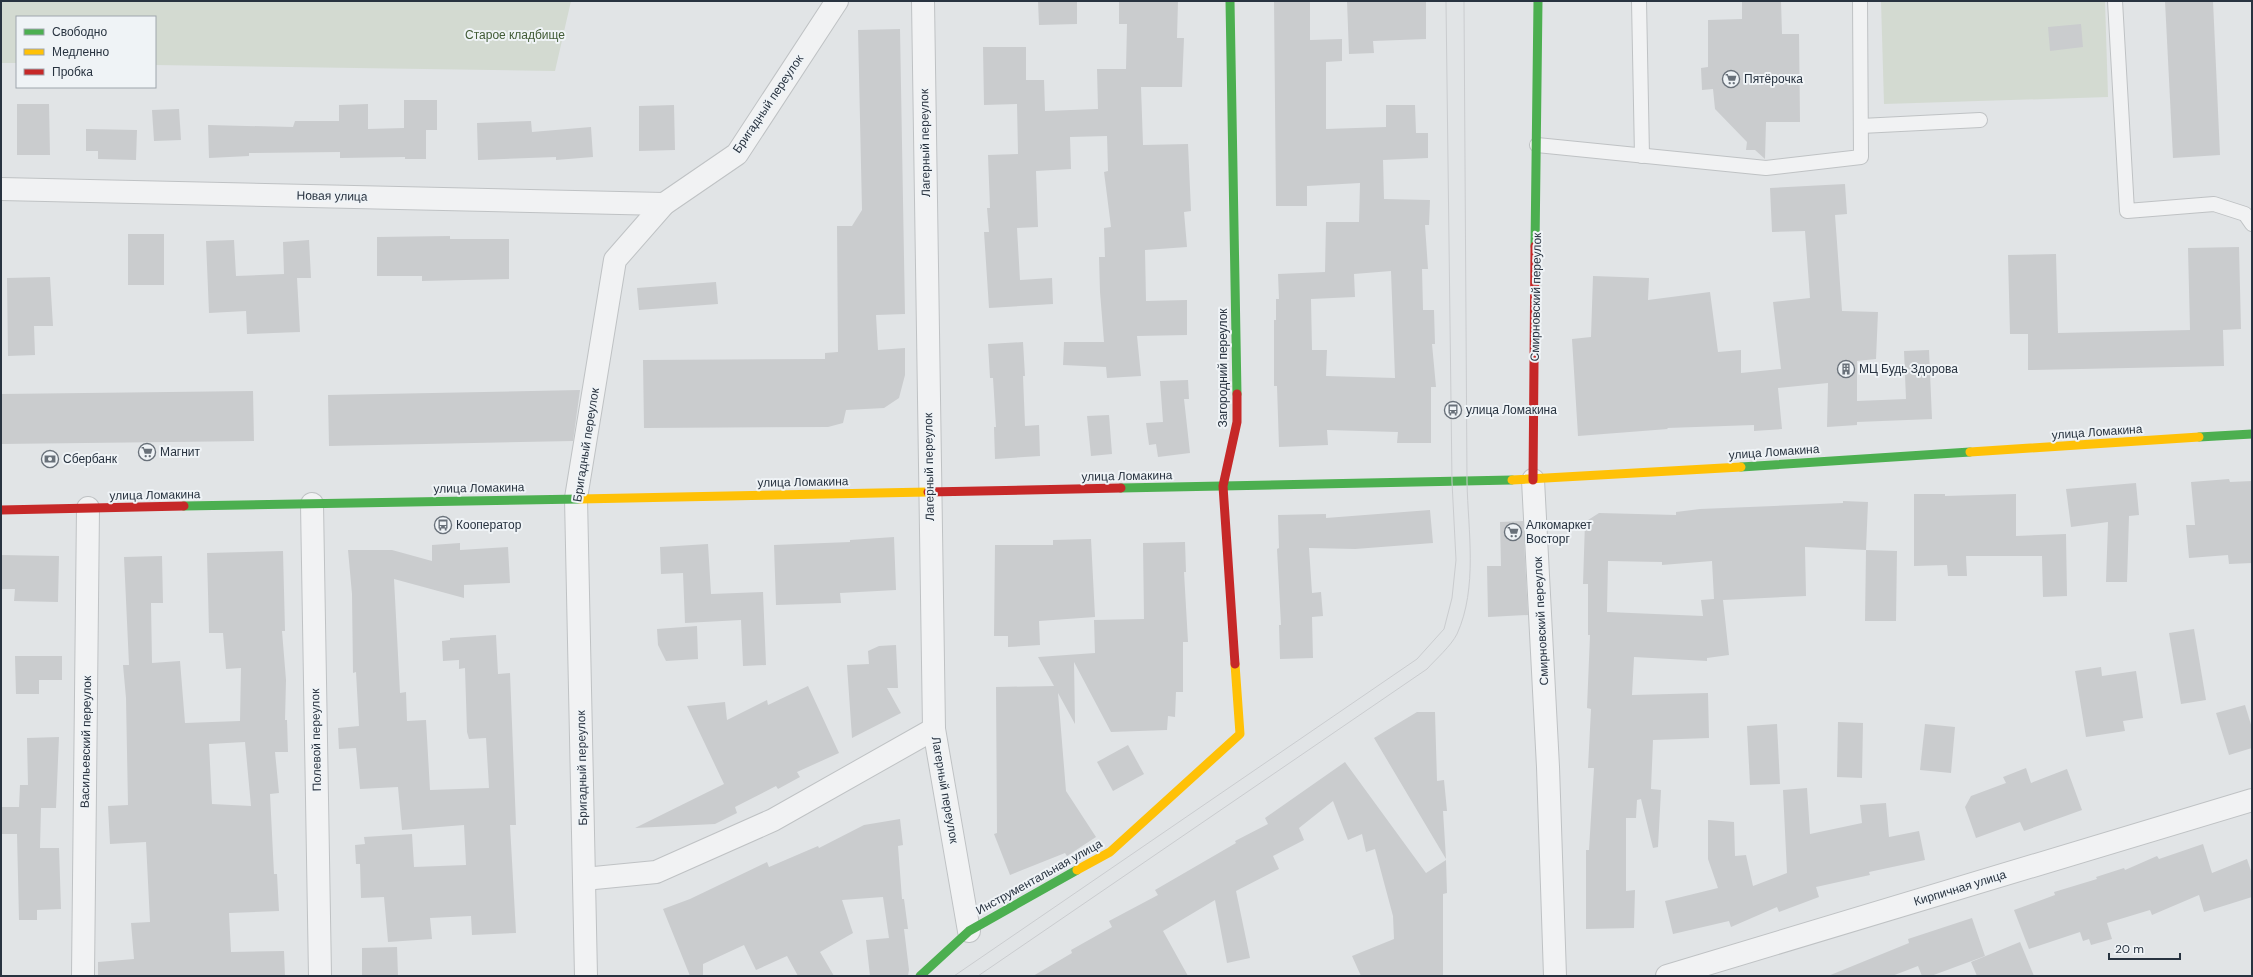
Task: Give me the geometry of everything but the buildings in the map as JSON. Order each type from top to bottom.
[{"type":"main road","name":"Загородний переулок","points":[[1230,1],[1238,422],[1223,486],[1240,734]]},
{"type":"main road","name":"Смирновский переулок","points":[[1533,480],[1538,1]]},
{"type":"main road","name":"улица Ломакина","points":[[1,510],[1533,480],[2252,434]]},
{"type":"main road","name":"Инструментальная улица","points":[[920,976],[968,931],[1110,852],[1240,734]]},
{"type":"street","name":"Бригадный переулок","points":[[586,976],[576,498],[615,260],[664,204],[737,154],[836,1]]},
{"type":"street","name":"Лагерный переулок","points":[[923,1],[929,492],[934,729],[968,931]]},
{"type":"street","name":"Новая улица","points":[[1,189],[664,204]]},
{"type":"street","name":"Смирновский переулок","points":[[1533,480],[1548,767],[1555,976]]},
{"type":"street","name":"Полевой переулок","points":[[312,504],[320,976]]},
{"type":"street","name":"Васильевский переулок","points":[[83,976],[88,508]]},
{"type":"street","points":[[584,879],[656,872],[773,820],[934,729]]},
{"type":"street","name":"Кирпичная улица","points":[[1667,976],[2252,800]]},
{"type":"lane","points":[[1640,1],[1642,156]]},
{"type":"lane","points":[[1537,145],[1766,168],[1861,157],[1860,1]]},
{"type":"lane","points":[[2115,1],[2127,211],[2214,204],[2245,214],[2252,224]]},
{"type":"lane","points":[[1861,126],[1980,120]]},
{"type":"green space","name":"Старое кладбище","points":[[1,1],[571,1],[555,71],[156,65],[156,16],[16,16],[16,63],[1,63]]},
{"type":"green space","points":[[1881,1],[2105,1],[2108,97],[1884,104]]},
{"type":"tram line","points":[[954,976],[1417,659],[1444,629],[1452,598],[1456,560],[1452,482],[1446,1]]},
{"type":"tram line","points":[[978,976],[1427,669],[1447,648],[1457,634],[1464,616],[1470,578],[1470,539],[1467,482],[1464,1]]},
{"type":"traffic: fast","points":[[1230,1],[1237,394]]},
{"type":"traffic: fast","points":[[1535,246],[1538,1]]},
{"type":"traffic: fast","points":[[2199,437],[2252,434]]},
{"type":"traffic: fast","points":[[1741,467],[1970,452]]},
{"type":"traffic: fast","points":[[1121,488],[1512,480]]},
{"type":"traffic: fast","points":[[184,506],[580,499]]},
{"type":"traffic: fast","points":[[920,976],[969,931],[1077,870]]},
{"type":"traffic: slow","points":[[1970,452],[2199,437]]},
{"type":"traffic: slow","points":[[1512,480],[1741,467]]},
{"type":"traffic: slow","points":[[580,499],[928,492]]},
{"type":"traffic: slow","points":[[1077,870],[1110,852],[1240,734],[1235,664]]},
{"type":"traffic: jam","points":[[1533,480],[1535,246]]},
{"type":"traffic: jam","points":[[1235,664],[1223,486],[1237,422],[1237,394]]},
{"type":"traffic: jam","points":[[928,492],[1121,488]]},
{"type":"traffic: jam","points":[[1,510],[184,506]]},
{"type":"place","name":"Пятёрочка","points":[[1731,79]]},
{"type":"place","name":"МЦ Будь Здорова","points":[[1846,369]]},
{"type":"place","name":"улица Ломакина","points":[[1453,410]]},
{"type":"place","name":"Магнит","points":[[147,452]]},
{"type":"place","name":"Сбербанк","points":[[50,459]]},
{"type":"place","name":"Кооператор","points":[[443,525]]},
{"type":"place","name":"Алкомаркет Восторг","points":[[1513,532]]}]
